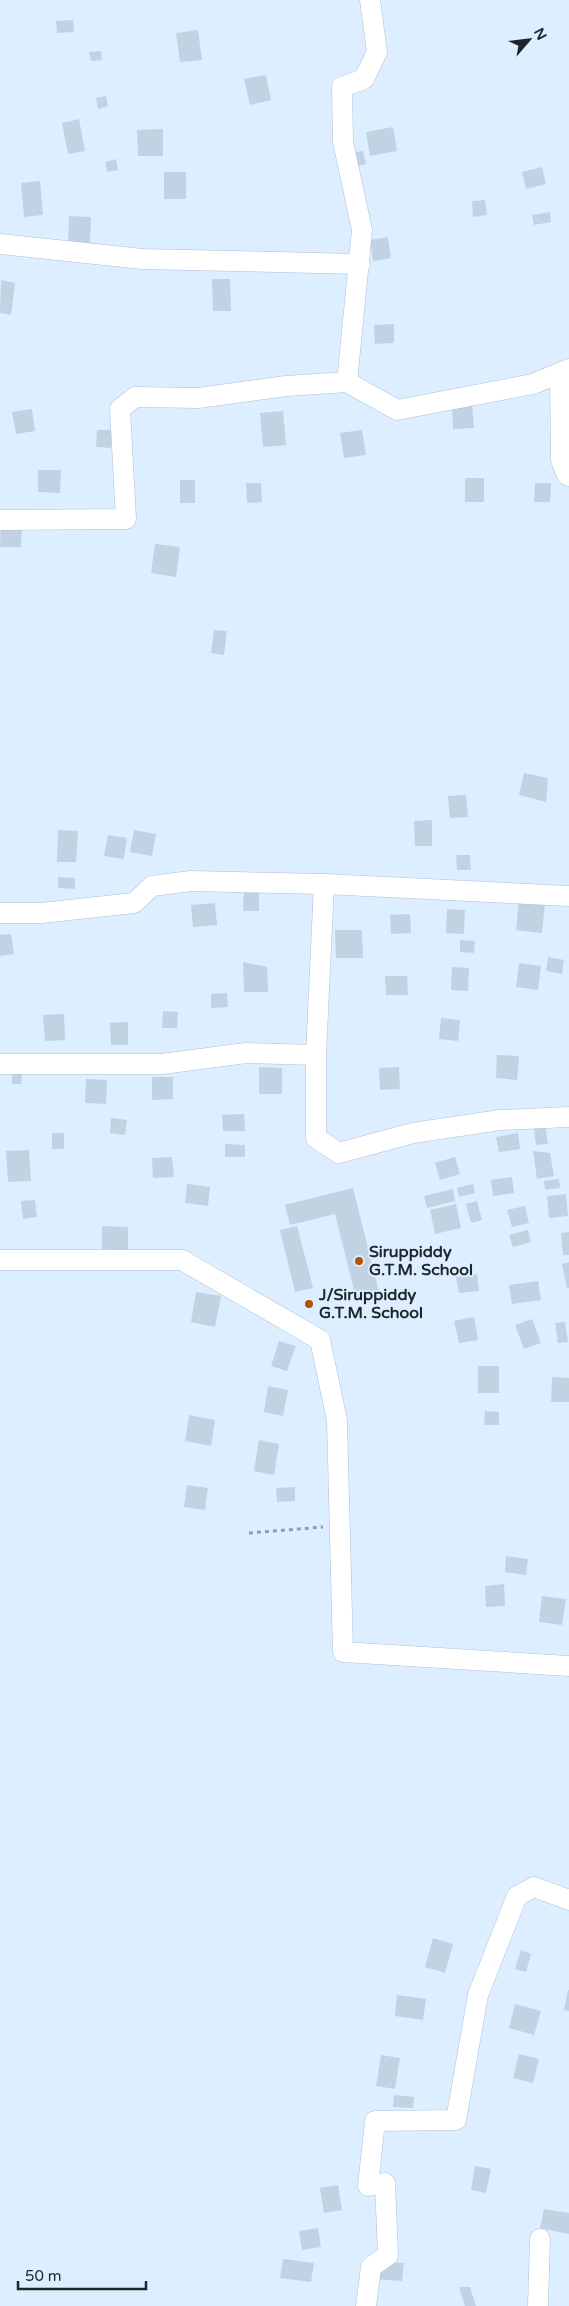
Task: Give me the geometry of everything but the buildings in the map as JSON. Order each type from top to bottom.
[{"type":"street","points":[[347,382],[362,230],[343,142],[342,87],[364,79],[377,52],[370,0]]},
{"type":"street","points":[[0,244],[142,259],[360,264]]},
{"type":"street","points":[[0,520],[126,519],[120,409],[135,397],[198,398],[286,386],[347,382],[397,410],[533,384],[564,371],[561,460],[569,476]]},
{"type":"street","points":[[0,913],[41,913],[134,903],[152,886],[191,880],[324,884],[569,896]]},
{"type":"street","points":[[324,884],[316,1055],[316,1138],[339,1153],[412,1133],[500,1120],[569,1117]]},
{"type":"street","points":[[0,1064],[162,1064],[246,1053],[316,1055]]},
{"type":"street","points":[[0,1260],[182,1260],[320,1340],[337,1420],[344,1652],[569,1666]]},
{"type":"street","points":[[366,2306],[371,2267],[388,2255],[385,2184],[368,2186],[375,2121],[456,2120],[478,1995],[517,1896],[534,1887],[569,1900]]},
{"type":"street","points":[[538,2306],[540,2239]]},
{"type":"path","points":[[249,1533],[340,1526]]},
{"type":"place","name":"Siruppiddy G.T.M. School","points":[[359,1261]]},
{"type":"place","name":"J/Siruppiddy G.T.M. School","points":[[309,1304]]}]
